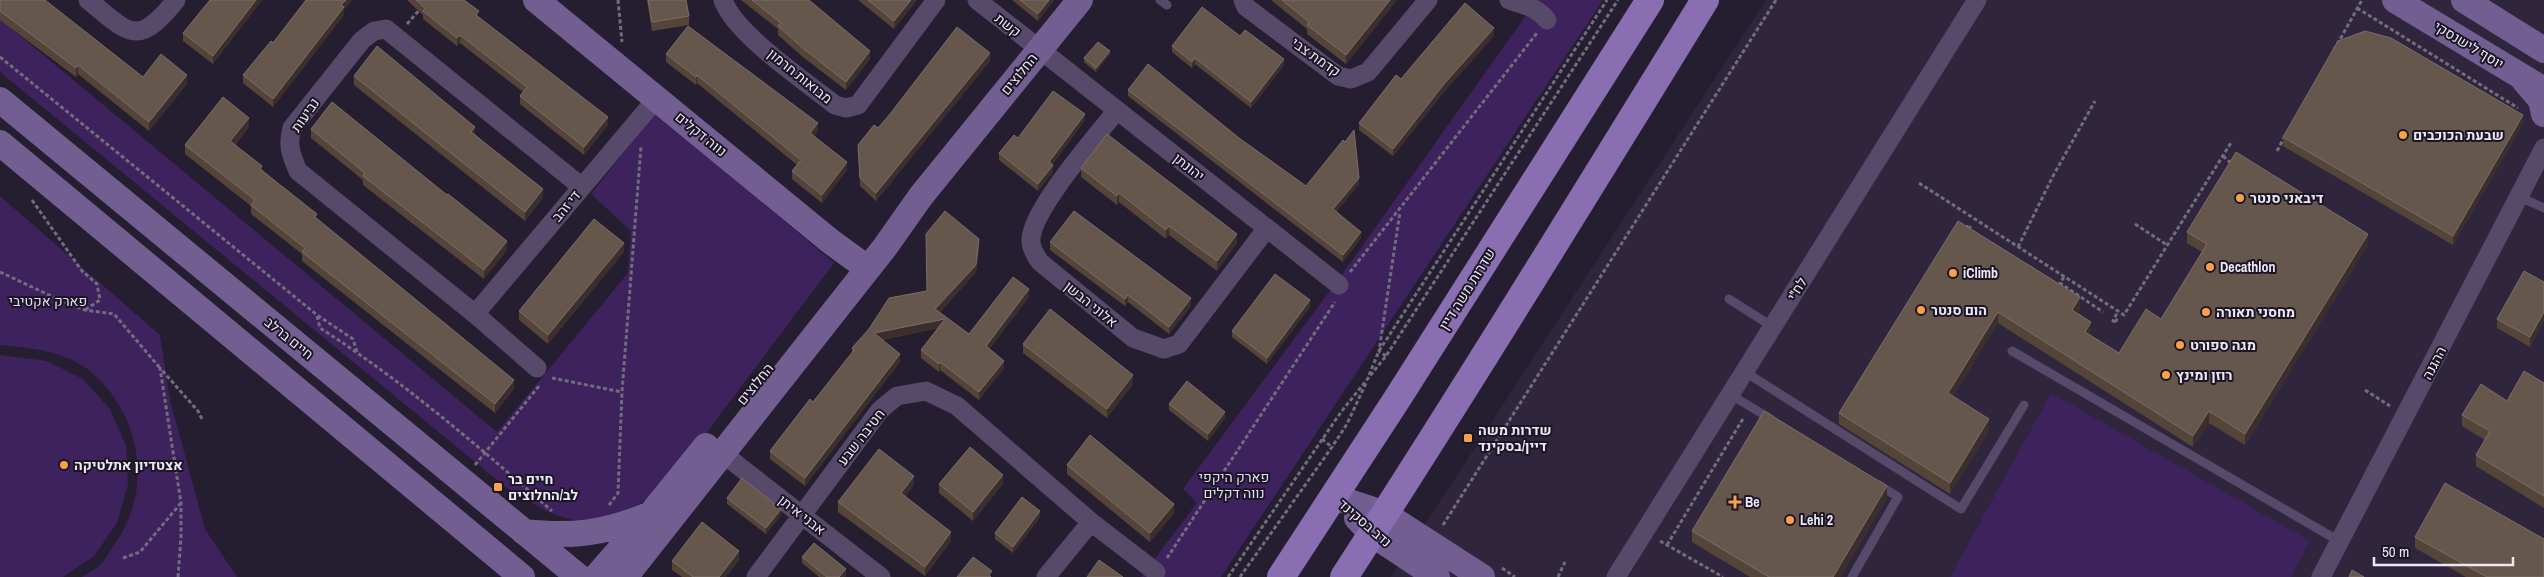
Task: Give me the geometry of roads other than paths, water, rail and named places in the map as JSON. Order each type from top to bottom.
[{"type":"main road","name":"שדרות משה דיין","points":[[1281,577],[1334,497],[1650,0]]},
{"type":"main road","points":[[1344,577],[1433,441],[1705,0]]},
{"type":"street","points":[[88,0],[126,31],[140,31],[162,18],[176,0]]},
{"type":"street","name":"נווה דקלים","points":[[536,0],[622,70],[650,106],[862,264]]},
{"type":"street","name":"מבואות חרמון","points":[[722,0],[726,9],[742,30],[835,105],[846,108],[858,105],[936,0]]},
{"type":"street","name":"קשת","points":[[977,0],[1040,49]]},
{"type":"street","name":"החלוצים","points":[[625,577],[656,524],[862,264],[921,196],[1080,0]]},
{"type":"street","name":"קדמת צבי","points":[[1243,0],[1246,6],[1338,76],[1351,79],[1368,72],[1428,0]]},
{"type":"street","points":[[1510,0],[1544,16]]},
{"type":"street","name":"לח\"י","points":[[1616,577],[1977,0]]},
{"type":"street","name":"יוסף לישנסקי","points":[[2395,0],[2544,90]]},
{"type":"street","points":[[2464,0],[2539,45]]},
{"type":"street","name":"נביעות","points":[[542,372],[475,314],[298,171],[290,152],[288,141],[292,128],[362,40],[374,31],[386,29],[582,187]]},
{"type":"street","name":"יהונתן","points":[[1040,49],[1337,284]]},
{"type":"street","points":[[2520,76],[2540,100],[2532,112]]},
{"type":"street","name":"חיים ברלב","points":[[0,100],[579,577]]},
{"type":"street","name":"די זהב","points":[[475,314],[650,106]]},
{"type":"street","name":"אלוני הבשן","points":[[1117,110],[1041,210],[1031,239],[1032,250],[1040,262],[1133,338],[1164,349],[1179,344],[1267,228]]},
{"type":"street","points":[[0,143],[522,577]]},
{"type":"street","name":"ההגנה","points":[[2321,577],[2544,148]]},
{"type":"street","name":"החלוצים","points":[[596,577],[656,524],[722,454],[862,264]]},
{"type":"street","name":"חטיבה שבע","points":[[756,577],[880,410],[897,396],[926,391],[957,406],[1091,522],[1152,569]]},
{"type":"street","name":"אבני איתן","points":[[722,454],[881,577]]},
{"type":"street","name":"נדב בסקינד","points":[[1334,497],[1378,523],[1482,577]]},
{"type":"street","points":[[1046,577],[1091,522]]},
{"type":"street","name":"נדב בסקינד","points":[[1378,523],[1437,577]]},
{"type":"street","points":[[524,532],[561,536],[586,534],[618,527],[656,524],[648,577]]},
{"type":"lane","points":[[2520,197],[2544,208]]},
{"type":"lane","points":[[1729,299],[1774,327]]},
{"type":"lane","points":[[2012,351],[2339,541]]},
{"type":"lane","points":[[1745,372],[1961,509],[2024,405]]},
{"type":"lane","points":[[1731,395],[1783,427]]},
{"type":"lane","points":[[1852,577],[1898,496],[1873,482]]},
{"type":"lane","points":[[474,537],[512,577]]},
{"type":"place","name":"שבעת הכוכבים","points":[[2403,135]]},
{"type":"place","name":"דיבאני סנטר","points":[[2240,198]]},
{"type":"place","name":"Decathlon","points":[[2210,267]]},
{"type":"place","name":"iClimb","points":[[1953,273]]},
{"type":"place","name":"הום סנטר","points":[[1921,310]]},
{"type":"place","name":"מחסני תאורה","points":[[2206,312]]},
{"type":"place","name":"מגה ספורט","points":[[2180,345]]},
{"type":"place","name":"רוזן ומינץ","points":[[2166,375]]},
{"type":"place","name":"שדרות משה דיין/בסקינד","points":[[1468,438]]},
{"type":"place","name":"אצטדיון אתלטיקה","points":[[64,465]]},
{"type":"place","name":"חיים בר לב/החלוצים","points":[[498,487]]},
{"type":"place","name":"Be","points":[[1735,502]]},
{"type":"place","name":"Lehi 2","points":[[1790,520]]},
{"type":"park label","name":"פארק אקטיבי","points":[[48,301]]},
{"type":"park label","name":"פארק היקפי נווה דקלים","points":[[1234,486]]}]
